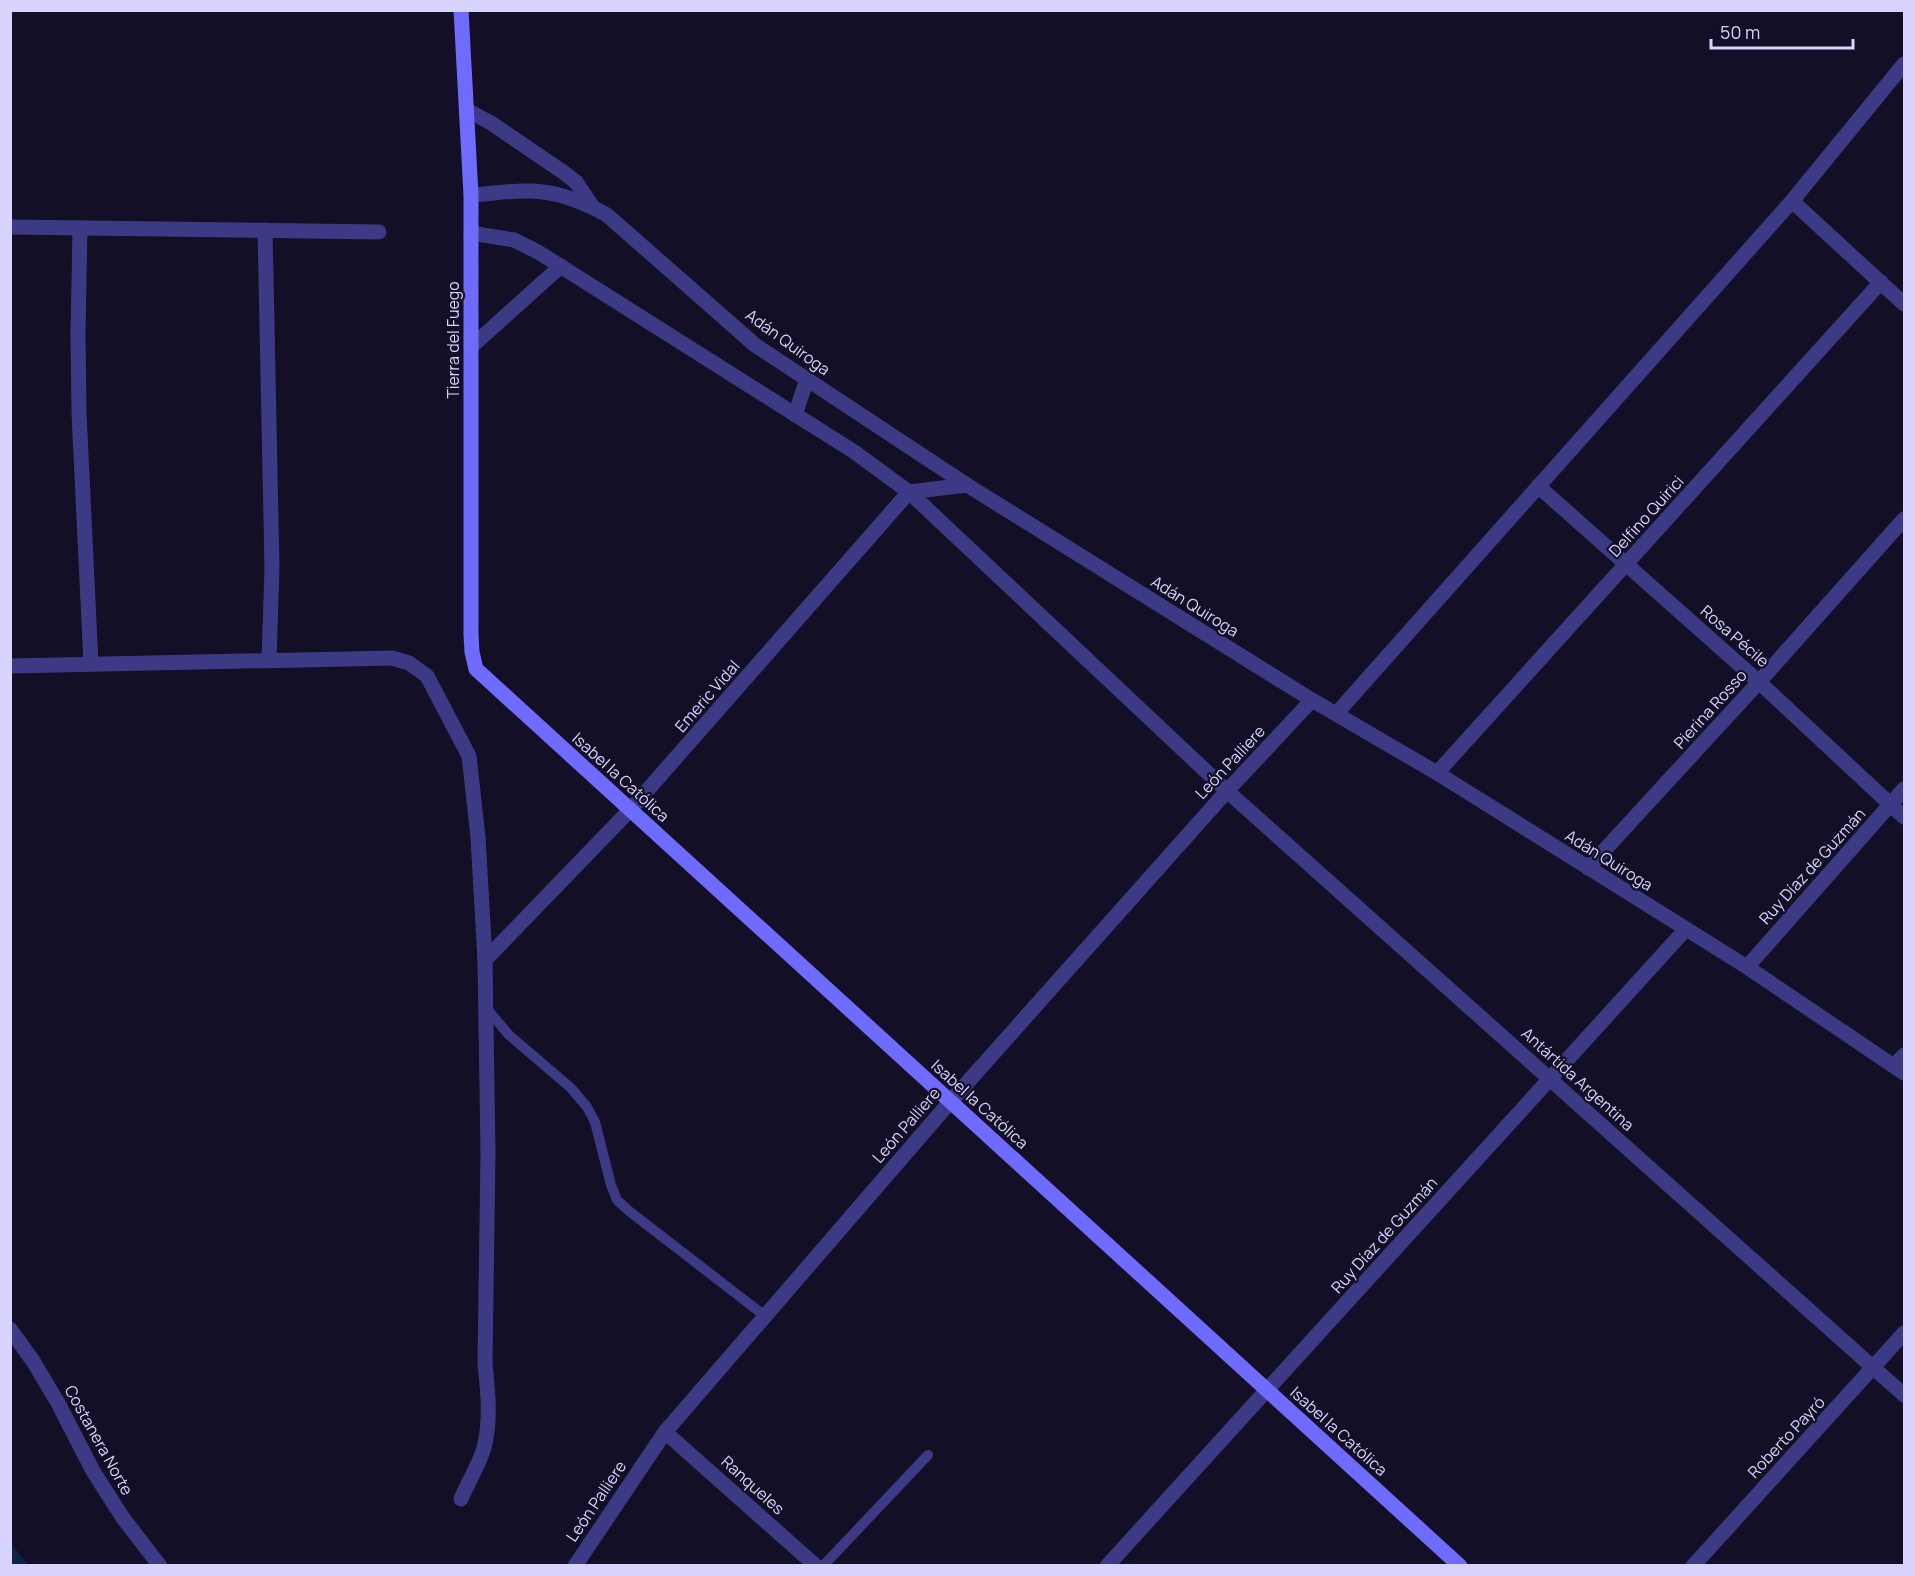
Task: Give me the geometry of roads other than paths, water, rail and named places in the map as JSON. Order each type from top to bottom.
[{"type":"main road","name":"Tierra del Fuego","points":[[461,10],[471,195],[471,652],[476,669]]},
{"type":"main road","name":"Isabel la Católica","points":[[476,669],[1460,1566]]},
{"type":"street","points":[[1336,714],[1792,201],[1905,64]]},
{"type":"street","points":[[467,110],[491,123],[576,182],[591,206]]},
{"type":"street","name":"Adán Quiroga","points":[[471,195],[532,191],[568,197],[607,215],[755,345],[967,485],[1312,700],[1437,773],[1901,1065]]},
{"type":"street","points":[[1792,201],[1905,304]]},
{"type":"street","points":[[10,227],[379,232]]},
{"type":"street","points":[[80,228],[79,413],[92,664]]},
{"type":"street","points":[[266,231],[272,568],[269,660]]},
{"type":"street","points":[[471,233],[514,240],[538,252],[853,451],[909,492],[1227,791]]},
{"type":"street","points":[[471,347],[561,266]]},
{"type":"street","name":"Delfino Quirici","points":[[1437,773],[1881,282]]},
{"type":"street","points":[[795,415],[807,379]]},
{"type":"street","points":[[909,492],[967,485]]},
{"type":"street","name":"Rosa Pécile","points":[[1538,486],[1759,682],[1905,817]]},
{"type":"street","name":"Emeric Vidal","points":[[485,960],[630,810],[909,492]]},
{"type":"street","name":"Pierina Rosso","points":[[1588,868],[1905,519]]},
{"type":"street","points":[[10,666],[392,658],[409,663],[427,676],[469,756],[478,837],[485,960],[488,1152],[485,1364],[489,1396],[483,1450],[461,1499]]},
{"type":"street","name":"León Palliere","points":[[575,1566],[665,1432],[950,1101],[1227,791],[1312,700]]},
{"type":"street","name":"Ruy Díaz de Guzmán","points":[[1747,967],[1905,789]]},
{"type":"street","name":"Antártida Argentina","points":[[1227,791],[1905,1395]]},
{"type":"street","name":"Ruy Díaz de Guzmán","points":[[1107,1566],[1686,929]]},
{"type":"street","name":"Costanera Norte","points":[[10,1329],[33,1360],[99,1480],[123,1518],[160,1566]]},
{"type":"street","name":"Roberto Payró","points":[[1693,1566],[1905,1333]]},
{"type":"street","name":"Ranqueles","points":[[665,1432],[816,1566]]},
{"type":"lane","points":[[486,1007],[509,1035],[571,1088],[587,1107],[595,1122],[610,1185],[617,1200],[765,1316]]},
{"type":"lane","points":[[823,1566],[928,1455]]},
{"type":"water","points":[[11,1543],[28,1565],[11,1565]]}]
